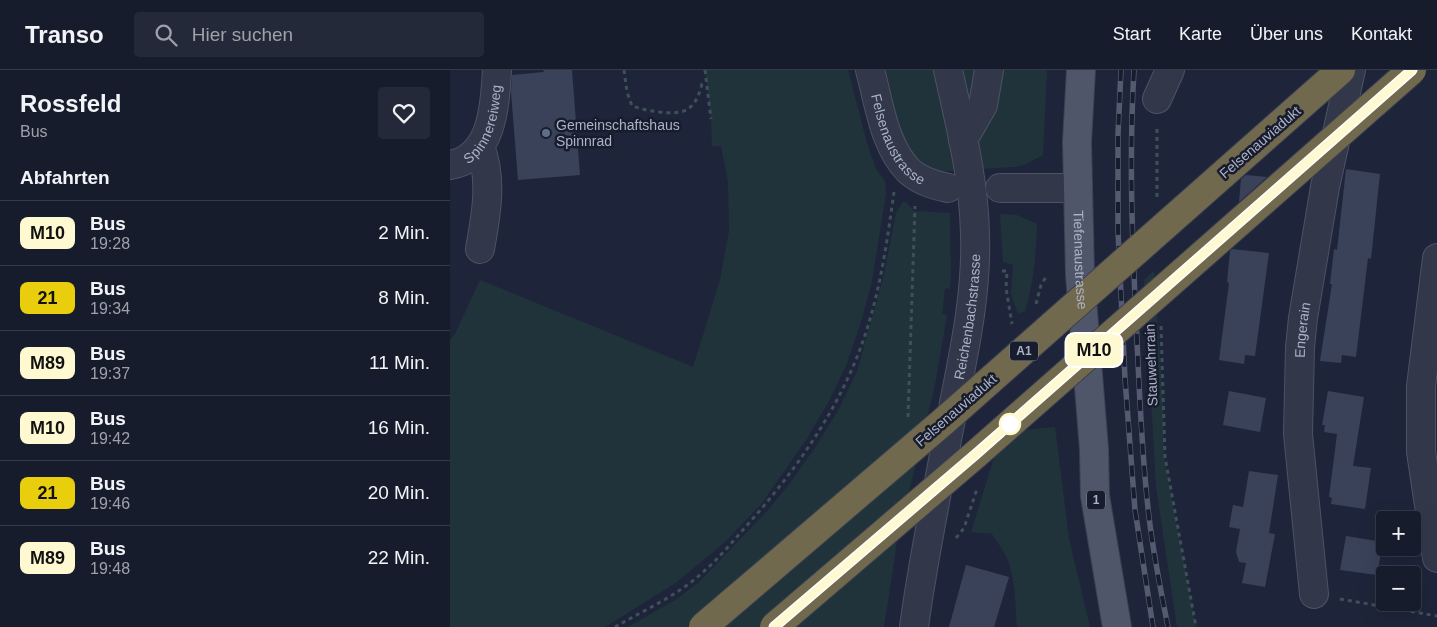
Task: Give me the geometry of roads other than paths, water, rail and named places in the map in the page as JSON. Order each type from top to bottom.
[{"type":"highway","name":"Felsenauviadukt","points":[[702,627],[944,421],[1342,70]]},
{"type":"highway","points":[[774,627],[976,454],[1412,70]]},
{"type":"main road","name":"Tiefenaustrasse","points":[[1081,70],[1077,142],[1080,276],[1094,449],[1095,496],[1117,627]]},
{"type":"street","name":"Spinnereiweg","points":[[450,165],[464,160],[480,147],[486,137],[496,90],[497,70]]},
{"type":"street","name":"Felsenaustrasse","points":[[870,70],[887,132],[898,157],[909,171],[920,179],[932,185],[948,188]]},
{"type":"street","name":"Reichenbachstrasse","points":[[914,627],[964,352],[972,297],[975,234],[973,208],[963,140],[948,70]]},
{"type":"street","points":[[963,140],[983,105],[989,70]]},
{"type":"street","points":[[1158,99],[1170,70]]},
{"type":"street","name":"Engerain","points":[[1314,594],[1298,434],[1300,348],[1303,318],[1325,187],[1351,70]]},
{"type":"street","points":[[480,147],[486,167],[486,213],[480,249]]},
{"type":"street","points":[[1000,188],[1077,188]]},
{"type":"street","points":[[1437,258],[1421,386],[1421,452],[1431,487],[1437,558]]},
{"type":"railway","points":[[1121,70],[1118,134],[1118,231],[1125,379],[1135,510],[1153,627]]},
{"type":"railway","points":[[1134,70],[1131,164],[1132,225],[1142,437],[1156,568],[1168,627]]},
{"type":"place","name":"Gemeinschaftshaus Spinnrad","points":[[546,133]]}]
